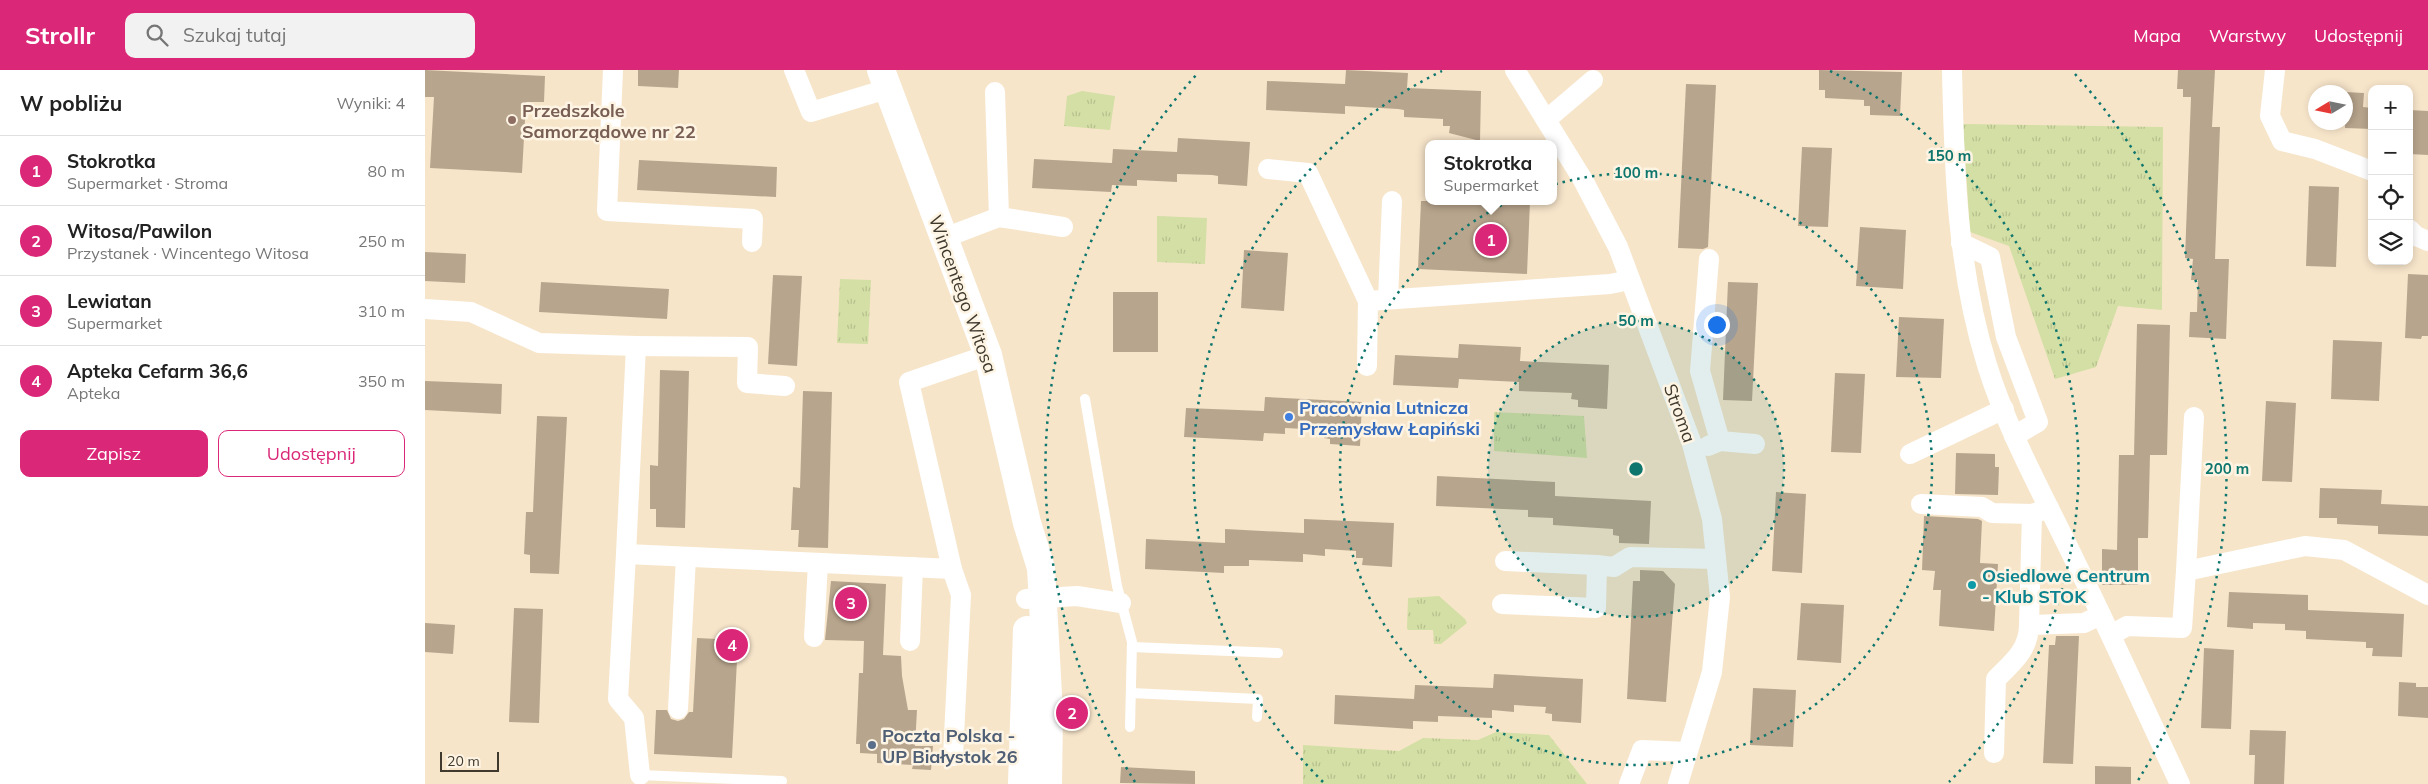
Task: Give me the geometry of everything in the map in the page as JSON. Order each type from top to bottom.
[{"type":"street","points":[[613,70],[607,211],[753,219],[752,242]]},
{"type":"street","points":[[794,70],[811,112],[884,79]]},
{"type":"street","name":"Stroma","points":[[1515,70],[1583,180],[1618,247],[1694,450],[1712,518],[1720,597],[1711,672],[1678,784]]},
{"type":"street","points":[[1952,70],[1953,159],[1957,220],[1972,305],[1987,365],[2015,436],[2041,511],[2101,615],[2180,784]]},
{"type":"street","points":[[2275,70],[2270,116],[2282,141],[2315,149],[2368,169]]},
{"type":"street","name":"Wincentego Witosa","points":[[884,79],[989,355],[1027,523],[1041,568],[1035,599],[1027,667],[1023,784]]},
{"type":"street","points":[[1546,120],[1593,80]]},
{"type":"street","points":[[995,92],[999,217]]},
{"type":"street","points":[[1268,169],[1308,173],[1378,300]]},
{"type":"street","points":[[1367,366],[1392,201]]},
{"type":"street","points":[[944,238],[999,217],[1063,226]]},
{"type":"street","points":[[2413,233],[2428,241]]},
{"type":"street","points":[[1961,243],[1990,257],[2006,337],[2038,422],[2015,436]]},
{"type":"street","points":[[1709,259],[1700,371],[1720,441]]},
{"type":"street","points":[[1378,300],[1610,284],[1631,280]]},
{"type":"street","points":[[425,309],[471,312],[539,343],[748,347],[747,383],[785,386]]},
{"type":"street","points":[[636,346],[618,699],[634,718],[640,780]]},
{"type":"street","points":[[953,756],[961,595],[952,569],[909,382],[989,355]]},
{"type":"street","points":[[1910,454],[2004,409]]},
{"type":"street","points":[[2111,635],[2127,626],[2182,628],[2194,417]]},
{"type":"street","points":[[1694,450],[1720,441],[1755,444]]},
{"type":"street","points":[[1921,504],[1982,508],[1992,513],[2041,511]]},
{"type":"street","points":[[1994,753],[1996,679],[2019,658],[2029,636],[2041,511]]},
{"type":"street","points":[[2186,571],[2305,546],[2344,550],[2428,595]]},
{"type":"street","points":[[626,554],[952,569]]},
{"type":"street","points":[[678,708],[686,557]]},
{"type":"street","points":[[1505,561],[1615,566],[1630,557],[1716,559]]},
{"type":"street","points":[[815,638],[818,563]]},
{"type":"street","points":[[1502,604],[1596,608],[1597,565]]},
{"type":"street","points":[[910,642],[913,567]]},
{"type":"street","points":[[1035,599],[1077,596],[1121,603]]},
{"type":"street","name":"Wincentego Witosa","points":[[1035,599],[1049,713],[1048,784]]},
{"type":"street","points":[[2029,625],[2084,623],[2101,615]]},
{"type":"street","points":[[1629,784],[1642,750],[1687,752]]},
{"type":"lane","points":[[1085,399],[1121,603],[1132,647],[1130,726]]},
{"type":"lane","points":[[1132,647],[1279,653]]},
{"type":"lane","points":[[1131,693],[1259,699],[1257,718]]},
{"type":"lane","points":[[640,780],[782,780]]},
{"type":"green space","points":[[1082,91],[1115,96],[1110,130],[1064,126],[1067,96]]},
{"type":"green space","points":[[1963,124],[2163,127],[2162,310],[2118,306],[2096,367],[2055,379],[2009,246],[1970,232]]},
{"type":"green space","points":[[1157,216],[1207,218],[1205,264],[1157,262]]},
{"type":"green space","points":[[840,279],[871,280],[868,344],[837,343]]},
{"type":"green space","points":[[1494,412],[1584,416],[1587,458],[1494,451]]},
{"type":"green space","points":[[1439,596],[1467,623],[1441,644],[1434,644],[1433,630],[1408,630],[1408,598]]},
{"type":"green space","points":[[1496,732],[1549,735],[1587,784],[1303,784],[1303,745],[1399,751],[1423,738],[1478,740]]},
{"type":"building","points":[[425,70],[545,76],[544,102],[526,102],[522,173],[430,168],[434,97],[425,97]]},
{"type":"building","points":[[638,70],[679,70],[678,88],[638,86]]},
{"type":"building","points":[[1346,70],[1408,73],[1407,88],[1481,91],[1480,140],[1449,133],[1450,126],[1443,126],[1443,119],[1404,117],[1404,110],[1398,109],[1345,106],[1345,114],[1266,110],[1267,81],[1345,84]]},
{"type":"building","points":[[1819,70],[1902,72],[1900,116],[1870,115],[1870,106],[1864,106],[1864,100],[1825,98],[1825,90],[1819,90]]},
{"type":"building","points":[[2178,70],[2215,70],[2212,127],[2220,127],[2215,259],[2229,259],[2226,339],[2189,337],[2190,312],[2197,312],[2198,280],[2191,280],[2193,259],[2185,258],[2191,97],[2183,97],[2183,89],[2177,89]]},
{"type":"building","points":[[1686,84],[1716,85],[1708,247],[1703,249],[1678,248]]},
{"type":"building","points":[[2353,92],[2364,93],[2363,107],[2368,108],[2368,129],[2353,128]]},
{"type":"building","points":[[2413,110],[2428,111],[2428,155],[2413,154]]},
{"type":"building","points":[[1178,138],[1250,142],[1247,186],[1218,184],[1218,176],[1177,174],[1177,182],[1137,180],[1137,186],[1112,185],[1111,192],[1032,188],[1034,159],[1112,163],[1113,149],[1177,152]]},
{"type":"building","points":[[1802,147],[1832,148],[1828,227],[1798,226]]},
{"type":"building","points":[[639,160],[777,167],[776,197],[637,190]]},
{"type":"building","points":[[2309,186],[2339,187],[2336,267],[2306,266]]},
{"type":"building","points":[[1421,201],[1425,201],[1425,205],[1530,205],[1527,274],[1418,269]]},
{"type":"building","points":[[1860,227],[1906,230],[1903,289],[1856,286]]},
{"type":"building","points":[[1244,250],[1288,253],[1284,311],[1241,308]]},
{"type":"building","points":[[425,252],[466,254],[465,283],[425,281]]},
{"type":"building","points":[[2408,274],[2428,275],[2428,336],[2422,336],[2421,339],[2405,338]]},
{"type":"building","points":[[773,275],[802,276],[797,366],[768,364]]},
{"type":"building","points":[[541,282],[669,289],[667,319],[539,312]]},
{"type":"building","points":[[1728,282],[1758,283],[1752,401],[1723,400]]},
{"type":"building","points":[[1113,292],[1158,292],[1158,352],[1113,352]]},
{"type":"building","points":[[1899,317],[1944,319],[1941,378],[1896,377]]},
{"type":"building","points":[[2137,324],[2170,325],[2167,455],[2150,455],[2148,538],[2138,538],[2138,585],[2102,585],[2102,549],[2117,550],[2119,455],[2134,455]]},
{"type":"building","points":[[2333,340],[2382,342],[2379,401],[2331,399]]},
{"type":"building","points":[[1459,344],[1521,347],[1520,361],[1609,365],[1607,409],[1578,407],[1578,400],[1571,399],[1572,393],[1519,391],[1519,382],[1459,379],[1458,388],[1393,385],[1395,355],[1458,358]]},
{"type":"building","points":[[660,370],[689,371],[685,528],[656,527],[656,509],[650,509],[650,465],[658,466]]},
{"type":"building","points":[[1835,373],[1865,374],[1861,453],[1831,452]]},
{"type":"building","points":[[425,381],[502,384],[501,414],[425,410]]},
{"type":"building","points":[[803,391],[832,392],[828,548],[798,547],[799,530],[791,530],[793,487],[800,488]]},
{"type":"building","points":[[1265,397],[1362,402],[1360,446],[1330,444],[1330,439],[1324,438],[1324,430],[1285,428],[1285,434],[1264,433],[1263,441],[1184,437],[1186,408],[1264,411]]},
{"type":"building","points":[[2266,401],[2296,403],[2292,482],[2262,481]]},
{"type":"building","points":[[537,416],[567,417],[559,574],[530,573],[530,555],[524,554],[526,512],[533,512]]},
{"type":"building","points":[[1956,453],[1995,454],[1995,467],[1999,467],[1998,495],[1955,494]]},
{"type":"building","points":[[1437,476],[1555,482],[1555,496],[1651,501],[1649,544],[1619,543],[1619,536],[1613,535],[1613,529],[1553,525],[1553,518],[1528,517],[1528,510],[1436,506]]},
{"type":"building","points":[[2320,488],[2382,490],[2381,504],[2428,506],[2428,536],[2378,534],[2378,526],[2337,524],[2337,518],[2319,518]]},
{"type":"building","points":[[1776,492],[1806,494],[1802,573],[1772,571]]},
{"type":"building","points":[[1924,516],[1978,519],[1982,521],[1980,563],[1998,564],[1994,631],[1939,626],[1941,590],[1933,590],[1935,571],[1922,570]]},
{"type":"building","points":[[1304,519],[1394,523],[1392,567],[1362,565],[1363,558],[1356,558],[1356,551],[1325,549],[1325,556],[1303,554],[1303,562],[1249,560],[1249,566],[1224,566],[1224,573],[1145,569],[1146,539],[1225,543],[1225,529],[1304,533]]},
{"type":"building","points":[[1640,570],[1663,571],[1675,584],[1666,702],[1627,699],[1633,581],[1640,581]]},
{"type":"building","points":[[831,581],[886,584],[883,655],[901,656],[902,676],[908,710],[917,710],[915,746],[933,746],[931,770],[912,769],[913,765],[877,763],[877,754],[860,753],[860,744],[856,744],[859,673],[863,673],[864,641],[825,640]]},
{"type":"building","points":[[2229,592],[2308,595],[2308,610],[2404,614],[2402,657],[2372,656],[2373,648],[2366,648],[2366,642],[2306,639],[2306,631],[2285,630],[2285,624],[2253,623],[2253,629],[2227,627]]},
{"type":"building","points":[[1801,603],[1844,605],[1841,663],[1797,660]]},
{"type":"building","points":[[514,608],[543,609],[539,723],[509,722]]},
{"type":"building","points":[[425,623],[455,625],[453,654],[425,652]]},
{"type":"building","points":[[2056,636],[2079,636],[2073,764],[2043,763],[2049,645],[2055,645]]},
{"type":"building","points":[[697,638],[738,640],[732,758],[654,754],[656,710],[667,710],[671,719],[678,721],[684,719],[689,712],[693,712]]},
{"type":"building","points":[[2204,648],[2234,650],[2231,729],[2201,728]]},
{"type":"building","points":[[1494,674],[1583,679],[1581,723],[1552,721],[1552,714],[1545,713],[1546,707],[1514,705],[1514,712],[1492,710],[1492,718],[1438,716],[1438,722],[1413,721],[1413,729],[1334,724],[1335,695],[1414,699],[1415,685],[1493,688]]},
{"type":"building","points":[[2399,682],[2416,683],[2416,687],[2428,687],[2428,718],[2398,716]]},
{"type":"building","points":[[1753,688],[1796,690],[1793,747],[1750,745]]},
{"type":"building","points":[[2250,730],[2286,731],[2284,784],[2254,784],[2255,755],[2249,755]]},
{"type":"building","points":[[2095,766],[2131,767],[2131,784],[2095,784]]},
{"type":"building","points":[[1121,767],[1195,771],[1195,784],[1120,783]]},
{"type":"place","name":"Przedszkole Samorządowe nr 22","points":[[512,120]]},
{"type":"place","name":"Stokrotka","points":[[1491,240]]},
{"type":"place","name":"Pracownia Lutnicza Przemysław Łapiński","points":[[1289,417]]},
{"type":"place","name":"Osiedlowe Centrum - Klub STOK","points":[[1972,585]]},
{"type":"place","name":"Lewiatan","points":[[851,603]]},
{"type":"place","name":"Apteka Cefarm 36,6","points":[[732,645]]},
{"type":"place","name":"Witosa/Pawilon","points":[[1072,713]]},
{"type":"place","name":"Poczta Polska - UP Białystok 26","points":[[872,745]]}]
